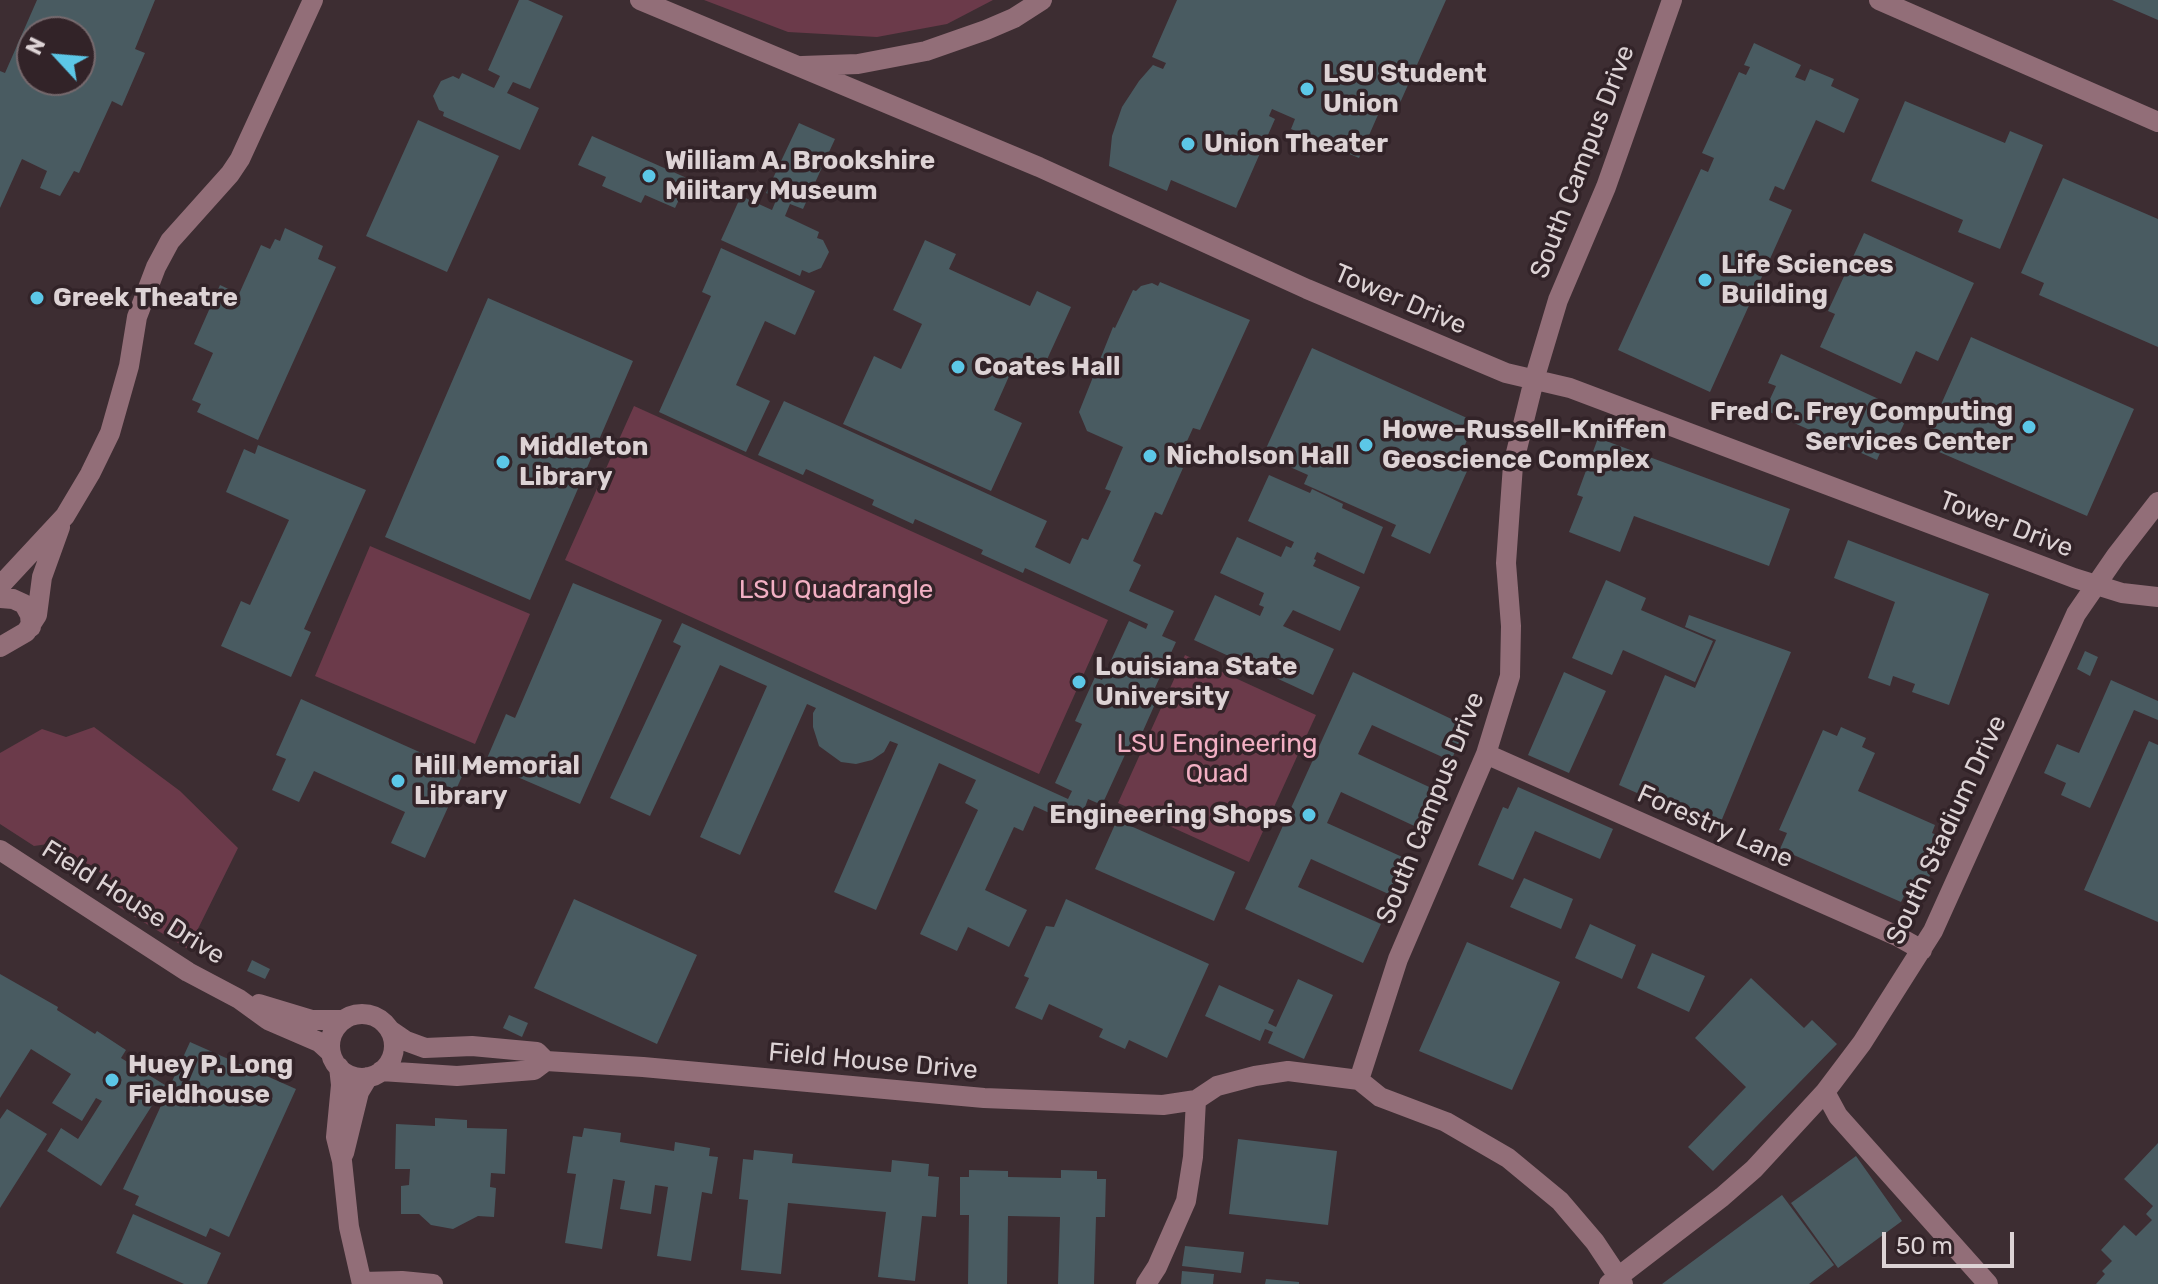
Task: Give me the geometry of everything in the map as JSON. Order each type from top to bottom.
[{"type":"street","name":"Tower Drive","points":[[640,0],[1039,167],[1330,299],[1506,373],[1570,388],[2096,585],[2122,593],[2158,597]]},
{"type":"street","points":[[794,66],[858,64],[926,51],[986,30],[1042,0]]},
{"type":"street","name":"South Campus Drive","points":[[1359,1080],[1398,959],[1486,754],[1510,676],[1511,626],[1506,563],[1513,465],[1558,300],[1606,187],[1672,0]]},
{"type":"street","points":[[1879,0],[2158,122]]},
{"type":"street","points":[[0,647],[31,627],[37,615],[48,557],[65,516],[110,433],[129,366],[141,301],[156,267],[170,241],[240,159],[312,2]]},
{"type":"street","name":"South Stadium Drive","points":[[1617,1282],[1754,1169],[1825,1092],[1868,1035],[1922,950],[1951,894],[2076,614],[2158,502]]},
{"type":"street","points":[[0,586],[65,516]]},
{"type":"street","points":[[0,598],[24,604],[30,615],[31,627]]},
{"type":"street","name":"Forestry Lane","points":[[1486,754],[1922,950]]},
{"type":"street","name":"Field House Drive","points":[[0,850],[188,972],[239,999],[268,1020],[319,1042],[335,1060]]},
{"type":"street","name":"Field House Drive","points":[[239,999],[312,1020],[344,1020]]},
{"type":"street","points":[[342,1161],[359,1092],[390,1062],[394,1049],[390,1030],[385,1023],[369,1014],[353,1015],[334,1030],[335,1060],[341,1085],[336,1137],[342,1161],[349,1227],[362,1283],[402,1281],[433,1284]]},
{"type":"street","name":"Field House Drive","points":[[390,1030],[406,1041],[425,1048],[472,1046],[537,1052],[546,1061]]},
{"type":"street","points":[[335,1060],[351,1076],[375,1074]]},
{"type":"street","name":"Field House Drive","points":[[375,1074],[472,1075],[534,1070],[546,1061],[984,1098],[1163,1105],[1196,1100],[1217,1086],[1288,1071],[1359,1080]]},
{"type":"street","points":[[1359,1080],[1380,1097],[1446,1122],[1508,1158],[1560,1201],[1595,1242],[1617,1282]]},
{"type":"street","points":[[1825,1092],[1838,1116],[1988,1284]]},
{"type":"street","points":[[1146,1284],[1157,1267],[1186,1201],[1193,1157],[1196,1100]]},
{"type":"green space","points":[[704,0],[993,0],[947,24],[877,37],[788,32]]},
{"type":"green space","name":"LSU Quadrangle","points":[[634,406],[1108,620],[1039,774],[565,560]]},
{"type":"green space","points":[[370,546],[530,614],[475,744],[315,676]]},
{"type":"green space","name":"LSU Engineering Quad","points":[[1185,655],[1316,715],[1249,862],[1118,803]]},
{"type":"green space","points":[[94,727],[180,791],[238,848],[188,949],[117,906],[109,895],[113,881],[55,843],[34,846],[0,824],[0,753],[42,729],[66,737]]},
{"type":"building","points":[[37,0],[155,0],[135,49],[145,53],[122,106],[112,101],[79,173],[74,171],[60,196],[40,188],[47,171],[22,159],[0,208],[0,71],[5,73],[16,48],[16,96],[96,96],[96,16],[30,16]]},
{"type":"building","points":[[519,0],[528,0],[563,16],[530,89],[513,82],[507,93],[539,108],[520,150],[443,116],[444,112],[439,110],[433,96],[441,81],[453,76],[459,79],[462,73],[494,88],[500,76],[488,70]]},
{"type":"building","name":"LSU Student Union","points":[[1177,0],[1446,0],[1395,114],[1381,108],[1359,158],[1291,129],[1295,119],[1272,109],[1269,116],[1275,119],[1236,208],[1171,180],[1167,191],[1109,166],[1112,136],[1122,107],[1153,65],[1163,69],[1166,63],[1152,57]]},
{"type":"building","points":[[2112,0],[2158,0],[2158,20]]},
{"type":"building","name":"Life Sciences Building","points":[[1754,43],[1801,65],[1795,77],[1805,81],[1810,69],[1834,79],[1831,86],[1859,99],[1844,133],[1816,120],[1784,190],[1775,186],[1769,200],[1792,210],[1710,392],[1618,350],[1701,169],[1708,172],[1714,158],[1702,153],[1739,72],[1746,75],[1750,67],[1744,65]]},
{"type":"building","points":[[1905,101],[2005,143],[2010,131],[2043,145],[2000,249],[1958,232],[1963,220],[1871,181]]},
{"type":"building","points":[[418,120],[499,156],[447,272],[366,236]]},
{"type":"building","points":[[799,123],[835,139],[803,209],[790,204],[785,216],[819,232],[817,238],[823,240],[829,252],[821,268],[809,273],[802,270],[800,276],[721,240],[741,196],[772,210],[777,198],[766,193]]},
{"type":"building","points":[[592,136],[689,179],[675,208],[645,195],[641,203],[602,186],[606,177],[578,165]]},
{"type":"building","points":[[2063,178],[2158,219],[2158,347],[2039,295],[2044,283],[2021,273]]},
{"type":"building","points":[[285,228],[323,246],[318,259],[336,267],[258,440],[197,412],[201,404],[192,400],[213,353],[194,344],[220,285],[239,294],[261,245],[270,249],[275,239],[280,241]]},
{"type":"building","points":[[1864,233],[1974,283],[1938,361],[1916,351],[1901,384],[1820,347],[1835,314],[1828,311]]},
{"type":"building","name":"Coates Hall","points":[[925,240],[956,254],[949,269],[1030,306],[1037,291],[1071,307],[1039,377],[1014,365],[994,410],[1022,423],[991,491],[843,424],[874,356],[901,369],[922,324],[893,310]]},
{"type":"building","points":[[721,248],[815,291],[795,335],[765,321],[736,385],[770,401],[746,452],[659,412],[711,296],[702,292]]},
{"type":"building","points":[[1160,282],[1250,320],[1200,430],[1193,428],[1176,465],[1183,468],[1162,515],[1155,512],[1133,561],[1141,565],[1129,591],[1174,611],[1162,636],[1176,642],[1149,701],[1155,704],[1135,749],[1129,746],[1102,805],[1088,799],[1078,826],[1034,806],[1023,831],[1014,827],[985,890],[1027,910],[1009,947],[968,927],[957,951],[920,934],[978,810],[965,803],[976,780],[939,763],[876,910],[834,892],[898,744],[890,741],[884,752],[872,760],[856,764],[841,762],[819,746],[813,727],[816,708],[807,704],[740,855],[700,837],[767,686],[720,665],[650,816],[610,798],[681,646],[673,642],[682,623],[1068,799],[1072,791],[1055,783],[1082,724],[1075,721],[1095,677],[1102,680],[1129,621],[1146,629],[1148,624],[1025,568],[1023,573],[981,554],[983,550],[915,519],[913,524],[872,505],[874,500],[806,469],[803,475],[758,455],[784,401],[1047,521],[1035,547],[1070,564],[1082,538],[1088,540],[1111,491],[1105,489],[1123,447],[1087,431],[1079,412],[1113,327],[1133,290],[1152,283],[1158,286]]},
{"type":"building","name":"Middleton Library","points":[[488,298],[633,361],[530,600],[385,537]]},
{"type":"building","name":"Fred C. Frey Computing Services Center","points":[[1971,337],[2134,409],[2087,516],[1923,445]]},
{"type":"building","name":"Howe-Russell-Kniffen Geoscience Complex","points":[[1312,348],[1467,418],[1460,431],[1469,435],[1461,455],[1472,460],[1430,554],[1391,536],[1396,525],[1304,484],[1308,475],[1263,455]]},
{"type":"building","points":[[1781,354],[1909,413],[1896,441],[1887,437],[1877,460],[1765,410],[1776,386],[1768,383]]},
{"type":"building","points":[[1598,438],[1790,509],[1769,566],[1634,516],[1620,552],[1569,532],[1583,497],[1577,495]]},
{"type":"building","points":[[258,445],[366,490],[304,629],[311,632],[291,677],[221,646],[241,601],[250,605],[289,520],[226,492],[244,449],[255,454]]},
{"type":"building","points":[[1269,475],[1310,493],[1312,489],[1343,504],[1342,508],[1383,527],[1364,574],[1317,552],[1314,559],[1313,566],[1360,587],[1340,631],[1293,610],[1283,626],[1334,649],[1313,695],[1194,640],[1215,595],[1260,616],[1264,607],[1259,605],[1264,593],[1220,573],[1237,537],[1281,557],[1286,546],[1291,548],[1294,542],[1248,521]]},
{"type":"building","points":[[1848,540],[1989,594],[1949,705],[1912,692],[1915,684],[1893,676],[1890,686],[1868,678],[1895,602],[1834,578]]},
{"type":"building","points":[[1606,580],[1646,598],[1641,610],[1713,641],[1695,682],[1623,650],[1612,675],[1572,658]]},
{"type":"building","points":[[573,583],[662,620],[580,804],[485,763],[506,714],[515,718]]},
{"type":"building","points":[[1689,615],[1791,652],[1718,829],[1619,785],[1665,675],[1695,688],[1716,640],[1685,627]]},
{"type":"building","points":[[2085,651],[2098,657],[2090,676],[2077,669]]},
{"type":"building","name":"Engineering Shops","points":[[1353,672],[1466,726],[1451,761],[1372,725],[1358,754],[1440,792],[1423,830],[1341,792],[1327,823],[1409,860],[1393,896],[1311,859],[1298,887],[1381,924],[1363,963],[1245,909]]},
{"type":"building","points":[[1564,672],[1606,691],[1569,773],[1528,755]]},
{"type":"building","points":[[2111,680],[2158,701],[2158,720],[2134,710],[2090,808],[2061,795],[2066,783],[2044,773],[2057,744],[2079,753]]},
{"type":"building","name":"Hill Memorial Library","points":[[301,699],[464,772],[425,858],[391,843],[405,812],[314,771],[299,802],[272,790],[286,759],[276,755]]},
{"type":"building","points":[[1841,727],[1866,738],[1862,747],[1875,753],[1858,791],[1935,825],[1932,833],[1946,839],[1918,902],[1904,896],[1901,902],[1780,849],[1787,833],[1779,830],[1823,730],[1837,736]]},
{"type":"building","points":[[2149,741],[2158,745],[2158,922],[2084,890]]},
{"type":"building","points":[[1518,787],[1613,829],[1600,859],[1535,831],[1513,880],[1478,865],[1503,807],[1508,809]]},
{"type":"building","points":[[1117,820],[1235,872],[1214,921],[1095,869]]},
{"type":"building","points":[[1524,878],[1573,899],[1561,929],[1510,907]]},
{"type":"building","points":[[574,899],[697,955],[657,1044],[534,988]]},
{"type":"building","points":[[1066,899],[1209,964],[1167,1058],[1129,1040],[1125,1049],[1099,1037],[1103,1029],[1049,1004],[1042,1020],[1015,1008],[1029,978],[1024,976],[1046,926],[1054,927]]},
{"type":"building","points":[[1590,924],[1636,945],[1622,979],[1575,958]]},
{"type":"building","points":[[1467,942],[1560,982],[1512,1090],[1419,1051]]},
{"type":"building","points":[[1652,953],[1705,976],[1689,1012],[1637,988]]},
{"type":"building","points":[[252,960],[270,969],[265,979],[247,971]]},
{"type":"building","name":"Huey P. Long Fieldhouse","points":[[0,974],[126,1050],[121,1058],[165,1085],[101,1186],[47,1151],[61,1128],[78,1139],[102,1101],[96,1098],[82,1121],[52,1103],[71,1074],[31,1049],[0,1098]]},
{"type":"building","points":[[1751,978],[1804,1028],[1812,1020],[1837,1044],[1713,1171],[1688,1147],[1746,1087],[1695,1038]]},
{"type":"building","points":[[1298,979],[1333,995],[1304,1059],[1268,1043],[1273,1032],[1265,1029],[1260,1041],[1205,1016],[1219,985],[1274,1010],[1268,1023],[1276,1027]]},
{"type":"building","points":[[509,1015],[528,1023],[522,1037],[503,1028]]},
{"type":"building","points":[[190,1042],[296,1089],[229,1237],[210,1228],[206,1237],[135,1205],[139,1196],[123,1189]]},
{"type":"building","points":[[7,1109],[47,1134],[0,1208],[0,1119]]},
{"type":"building","points":[[435,1118],[467,1120],[467,1128],[507,1129],[505,1174],[491,1173],[490,1187],[496,1188],[494,1217],[478,1216],[453,1229],[431,1225],[419,1214],[401,1214],[401,1186],[409,1185],[410,1169],[395,1169],[396,1124],[435,1126]]},
{"type":"building","points":[[584,1128],[621,1133],[620,1142],[674,1151],[675,1142],[710,1148],[709,1156],[718,1157],[712,1194],[702,1192],[691,1261],[657,1256],[668,1187],[655,1185],[651,1214],[620,1209],[625,1181],[613,1179],[602,1249],[565,1243],[576,1174],[567,1173],[573,1136],[582,1137]]},
{"type":"building","points":[[1238,1139],[1337,1151],[1328,1225],[1229,1214]]},
{"type":"building","points":[[2158,1143],[2158,1284],[2096,1284],[2105,1274],[2102,1271],[2112,1261],[2101,1250],[2124,1225],[2136,1236],[2152,1220],[2146,1214],[2153,1206],[2124,1179]]},
{"type":"building","points":[[754,1150],[793,1154],[792,1163],[891,1172],[892,1160],[929,1164],[928,1176],[939,1177],[936,1217],[922,1216],[915,1281],[878,1277],[886,1212],[788,1203],[781,1274],[741,1270],[748,1200],[739,1199],[743,1159],[753,1160]]},
{"type":"building","points":[[1856,1156],[1902,1221],[1838,1268],[1791,1203]]},
{"type":"building","points":[[969,1170],[1008,1171],[1008,1177],[1061,1178],[1061,1170],[1097,1171],[1097,1179],[1106,1179],[1105,1217],[1096,1217],[1094,1284],[1058,1284],[1060,1217],[1008,1216],[1007,1284],[968,1284],[969,1215],[960,1215],[960,1177],[969,1177]]},
{"type":"building","points":[[1782,1195],[1834,1265],[1809,1284],[1662,1284]]},
{"type":"building","points":[[133,1214],[221,1253],[207,1284],[184,1284],[116,1253]]},
{"type":"building","points":[[1185,1246],[1244,1252],[1241,1273],[1182,1266]]},
{"type":"building","points":[[1182,1271],[1214,1274],[1213,1284],[1181,1284]]},
{"type":"building","points":[[1266,1279],[1299,1282],[1299,1284],[1265,1284]]},
{"type":"place","name":"LSU Student Union","points":[[1307,89]]},
{"type":"place","name":"Union Theater","points":[[1188,144]]},
{"type":"place","name":"William A. Brookshire Military Museum","points":[[649,176]]},
{"type":"place","name":"Life Sciences Building","points":[[1705,280]]},
{"type":"place","name":"Greek Theatre","points":[[37,298]]},
{"type":"place","name":"Coates Hall","points":[[958,367]]},
{"type":"place","name":"Fred C. Frey Computing Services Center","points":[[2029,427]]},
{"type":"place","name":"Howe-Russell-Kniffen Geoscience Complex","points":[[1366,445]]},
{"type":"place","name":"Nicholson Hall","points":[[1150,456]]},
{"type":"place","name":"Middleton Library","points":[[503,462]]},
{"type":"place","name":"Louisiana State University","points":[[1079,682]]},
{"type":"place","name":"Hill Memorial Library","points":[[398,781]]},
{"type":"place","name":"Engineering Shops","points":[[1309,815]]},
{"type":"place","name":"Huey P. Long Fieldhouse","points":[[112,1080]]}]
